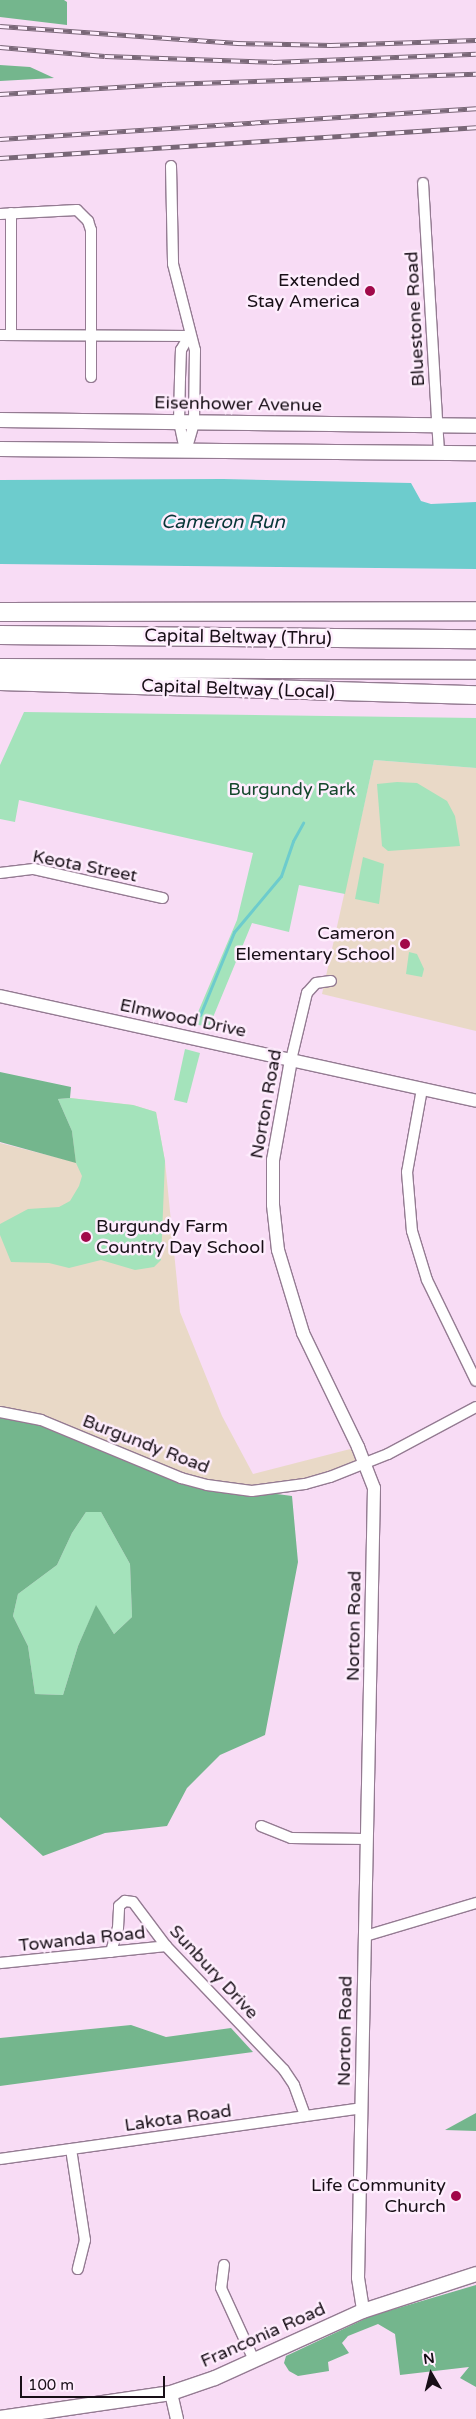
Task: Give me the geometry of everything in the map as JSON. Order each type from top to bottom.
[{"type":"highway","points":[[0,612],[476,612]]},
{"type":"highway","name":"Capital Beltway (Thru)","points":[[0,635],[476,640]]},
{"type":"highway","name":"Capital Beltway (Thru)","points":[[0,668],[476,670]]},
{"type":"highway","name":"Capital Beltway (Local)","points":[[0,681],[476,695]]},
{"type":"main road","name":"Eisenhower Avenue","points":[[0,420],[476,426]]},
{"type":"main road","points":[[0,449],[476,453]]},
{"type":"main road","name":"Franconia Road","points":[[0,2418],[171,2393],[254,2360],[363,2311],[476,2274]]},
{"type":"street","points":[[171,166],[171,244],[189,336],[195,350],[194,422],[186,451]]},
{"type":"street","name":"Bluestone Road","points":[[423,183],[439,453]]},
{"type":"street","points":[[0,214],[78,210],[91,230],[91,377]]},
{"type":"street","points":[[11,213],[5,335],[189,336]]},
{"type":"street","points":[[186,451],[179,422],[181,350],[189,336]]},
{"type":"street","name":"Keota Street","points":[[0,873],[34,869],[163,898]]},
{"type":"street","name":"Norton Road","points":[[331,981],[316,983],[307,992],[278,1116],[273,1160],[273,1205],[278,1250],[303,1333],[365,1464],[374,1498],[358,2278],[363,2311]]},
{"type":"street","name":"Elmwood Drive","points":[[0,996],[476,1101]]},
{"type":"street","points":[[422,1089],[407,1172],[412,1231],[427,1280],[476,1381]]},
{"type":"street","name":"Burgundy Road","points":[[0,1412],[41,1420],[181,1478],[216,1487],[257,1491],[305,1484],[365,1464],[476,1408]]},
{"type":"street","points":[[261,1826],[291,1838],[367,1839]]},
{"type":"street","name":"Sunbury Drive","points":[[111,1952],[118,1928],[119,1906],[130,1901],[138,1905],[166,1946],[284,2070],[294,2084],[305,2116]]},
{"type":"street","points":[[365,1936],[476,1903]]},
{"type":"street","name":"Towanda Road","points":[[0,1963],[166,1946]]},
{"type":"street","name":"Lakota Road","points":[[0,2159],[361,2108]]},
{"type":"street","points":[[71,2149],[85,2240],[78,2268]]},
{"type":"street","points":[[224,2265],[221,2288],[254,2360]]},
{"type":"street","points":[[171,2393],[177,2419]]},
{"type":"shaded area","points":[[0,0],[64,0],[67,2],[67,25],[0,17]]},
{"type":"shaded area","points":[[0,65],[30,67],[54,78],[0,81]]},
{"type":"shaded area","name":"Cameron Elementary School","points":[[374,760],[476,768],[476,1031],[322,994]]},
{"type":"shaded area","points":[[0,1072],[71,1087],[70,1098],[58,1099],[72,1131],[76,1163],[0,1142]]},
{"type":"shaded area","name":"Burgundy Farm Country Day School","points":[[70,1098],[133,1105],[156,1112],[165,1161],[180,1312],[222,1416],[253,1474],[358,1447],[365,1463],[271,1489],[207,1485],[0,1414],[0,1143],[75,1162]]},
{"type":"shaded area","points":[[0,1414],[55,1427],[207,1485],[292,1496],[298,1562],[265,1735],[220,1755],[187,1788],[167,1826],[105,1833],[43,1856],[0,1817]],"holes":[[[86,1512],[101,1512],[130,1564],[132,1617],[114,1634],[96,1605],[78,1646],[63,1695],[35,1694],[28,1646],[13,1616],[18,1594],[57,1565],[72,1533]]]},
{"type":"shaded area","points":[[131,2025],[166,2037],[231,2028],[253,2052],[0,2086],[0,2038]]},
{"type":"shaded area","points":[[476,2113],[476,2131],[445,2130]]},
{"type":"shaded area","points":[[476,2285],[476,2387],[460,2378],[469,2367],[400,2375],[395,2334],[378,2324],[348,2336],[342,2343],[349,2353],[328,2362],[329,2371],[298,2376],[289,2371],[284,2363],[286,2356],[371,2316]]},
{"type":"green space","name":"Burgundy Park","points":[[24,712],[476,718],[476,768],[374,760],[345,894],[299,885],[289,932],[252,923],[209,1027],[193,1024],[237,920],[253,853],[19,800],[15,822],[0,819],[0,765]]},
{"type":"green space","points":[[417,783],[447,801],[455,816],[460,846],[388,851],[382,846],[377,784]]},
{"type":"green space","points":[[363,857],[384,864],[379,904],[355,899]]},
{"type":"green space","points":[[409,952],[417,954],[424,969],[422,977],[406,974]]},
{"type":"green space","points":[[185,1049],[200,1053],[187,1103],[174,1100]]},
{"type":"green space","points":[[70,1098],[133,1105],[156,1112],[165,1161],[161,1260],[154,1267],[135,1270],[101,1260],[69,1268],[49,1263],[11,1262],[0,1235],[0,1224],[28,1209],[59,1207],[70,1201],[79,1186],[82,1176],[76,1163],[72,1131],[58,1099]]},
{"type":"green space","points":[[86,1512],[101,1512],[130,1564],[132,1617],[114,1634],[96,1606],[78,1646],[63,1695],[35,1694],[28,1646],[13,1616],[18,1594],[57,1565],[72,1533]]},
{"type":"water","name":"Cameron Run","points":[[223,479],[411,483],[421,501],[431,504],[476,502],[476,569],[0,564],[0,480]]},
{"type":"waterway","points":[[200,1015],[234,932],[281,876],[293,841],[303,823]]},
{"type":"railway","points":[[0,26],[237,43],[331,45],[476,40]]},
{"type":"railway","points":[[0,47],[105,56],[273,62],[476,54]]},
{"type":"railway","points":[[0,94],[167,84],[476,74]]},
{"type":"railway","points":[[0,139],[476,108]]},
{"type":"railway","points":[[0,158],[476,127]]},
{"type":"place","name":"Extended Stay America","points":[[370,291]]},
{"type":"place","name":"Cameron Elementary School","points":[[405,944]]},
{"type":"place","name":"Burgundy Farm Country Day School","points":[[86,1237]]},
{"type":"place","name":"Life Community Church","points":[[456,2196]]}]
